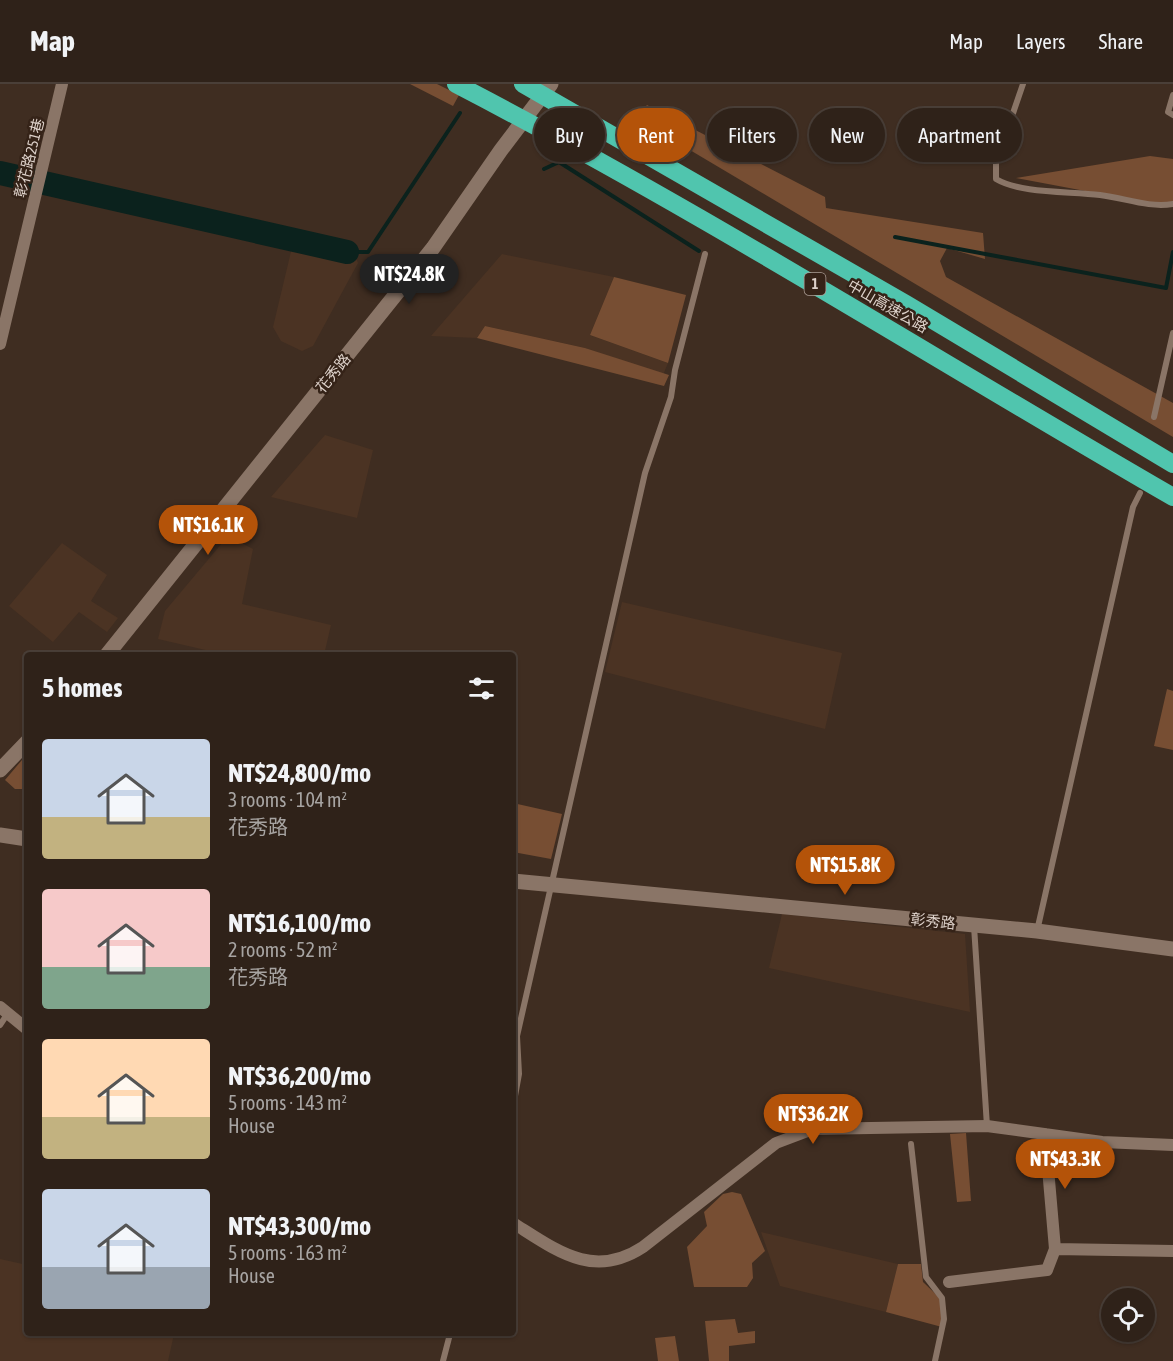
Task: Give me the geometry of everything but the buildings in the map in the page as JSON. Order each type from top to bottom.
[{"type":"highway","name":"中山高速公路","points":[[456,84],[535,125],[716,227],[1173,497]]},
{"type":"highway","name":"中山高速公路","points":[[522,84],[906,304],[1173,464]]},
{"type":"street","name":"彰花路251巷","points":[[0,344],[63,84]]},
{"type":"street","name":"花秀路","points":[[109,652],[433,248],[501,150],[551,84]]},
{"type":"street","points":[[0,770],[24,745]]},
{"type":"street","points":[[0,835],[24,839]]},
{"type":"street","name":"彰秀路","points":[[516,881],[1037,931],[1173,950]]},
{"type":"street","points":[[4,1010],[24,1027]]},
{"type":"street","points":[[516,1225],[574,1258],[594,1262],[615,1260],[643,1247],[776,1143],[789,1136],[824,1128],[987,1126],[1112,1143],[1173,1145]]},
{"type":"street","points":[[949,1282],[1047,1270],[1055,1249],[1045,1134]]},
{"type":"street","points":[[1055,1249],[1173,1251]]},
{"type":"lane","points":[[1023,84],[996,163],[996,179],[1018,187],[1103,195],[1157,206],[1173,204]]},
{"type":"lane","points":[[1173,95],[1168,112],[1173,115]]},
{"type":"lane","points":[[516,1090],[519,1074],[517,1036],[645,473],[671,397],[675,370],[705,254]]},
{"type":"lane","points":[[1154,417],[1173,333]]},
{"type":"lane","points":[[1037,931],[1133,507],[1140,493]]},
{"type":"lane","points":[[974,925],[987,1126]]},
{"type":"lane","points":[[0,1025],[4,1010]]},
{"type":"lane","points":[[911,1144],[926,1277],[942,1298],[944,1318],[935,1361]]},
{"type":"lane","points":[[443,1361],[449,1336]]},
{"type":"shaded area","points":[[410,84],[437,84],[459,95],[453,106]]},
{"type":"shaded area","points":[[695,130],[707,136],[707,160],[695,153]]},
{"type":"shaded area","points":[[1150,156],[1173,159],[1173,205],[1165,206],[1016,178]]},
{"type":"shaded area","points":[[710,162],[757,162],[825,197],[826,208],[983,233],[985,259],[947,248],[940,261],[946,277],[1173,403],[1173,437]]},
{"type":"shaded area","points":[[294,239],[354,252],[358,263],[313,346],[302,351],[281,341],[273,327]]},
{"type":"shaded area","points":[[502,254],[614,277],[590,335],[668,363],[663,375],[585,348],[485,326],[477,338],[431,336]]},
{"type":"shaded area","points":[[614,277],[686,295],[668,363],[590,335]]},
{"type":"shaded area","points":[[485,326],[585,348],[669,375],[664,386],[477,338]]},
{"type":"shaded area","points":[[325,435],[373,450],[357,518],[271,497]]},
{"type":"shaded area","points":[[228,536],[253,549],[242,604],[331,625],[325,652],[214,652],[158,639],[165,611]]},
{"type":"shaded area","points":[[62,543],[107,575],[91,601],[118,618],[107,632],[79,612],[53,642],[9,606]]},
{"type":"shaded area","points":[[622,602],[842,653],[825,729],[605,672]]},
{"type":"shaded area","points":[[1167,689],[1173,691],[1173,750],[1154,746]]},
{"type":"shaded area","points":[[24,758],[24,789],[15,789],[5,780]]},
{"type":"shaded area","points":[[516,804],[562,814],[551,859],[516,853]]},
{"type":"shaded area","points":[[782,914],[965,934],[970,1012],[769,968]]},
{"type":"shaded area","points":[[966,1133],[971,1201],[957,1202],[950,1134]]},
{"type":"shaded area","points":[[732,1192],[741,1194],[765,1251],[752,1263],[753,1278],[747,1287],[694,1287],[687,1247],[707,1226],[704,1212],[723,1194]]},
{"type":"shaded area","points":[[761,1232],[898,1264],[886,1312],[780,1286]]},
{"type":"shaded area","points":[[0,1259],[24,1264],[24,1336],[174,1336],[168,1361],[0,1361]]},
{"type":"shaded area","points":[[898,1264],[921,1264],[923,1282],[945,1303],[942,1327],[886,1312]]},
{"type":"shaded area","points":[[735,1319],[738,1333],[755,1331],[755,1343],[729,1346],[729,1361],[709,1361],[705,1321]]},
{"type":"shaded area","points":[[675,1336],[679,1361],[658,1361],[655,1338]]},
{"type":"waterway","points":[[347,252],[368,252],[460,113]]},
{"type":"waterway","points":[[544,169],[559,162],[699,251]]},
{"type":"waterway","points":[[0,173],[347,252]]},
{"type":"waterway","points":[[895,237],[1166,288],[1173,252]]}]
